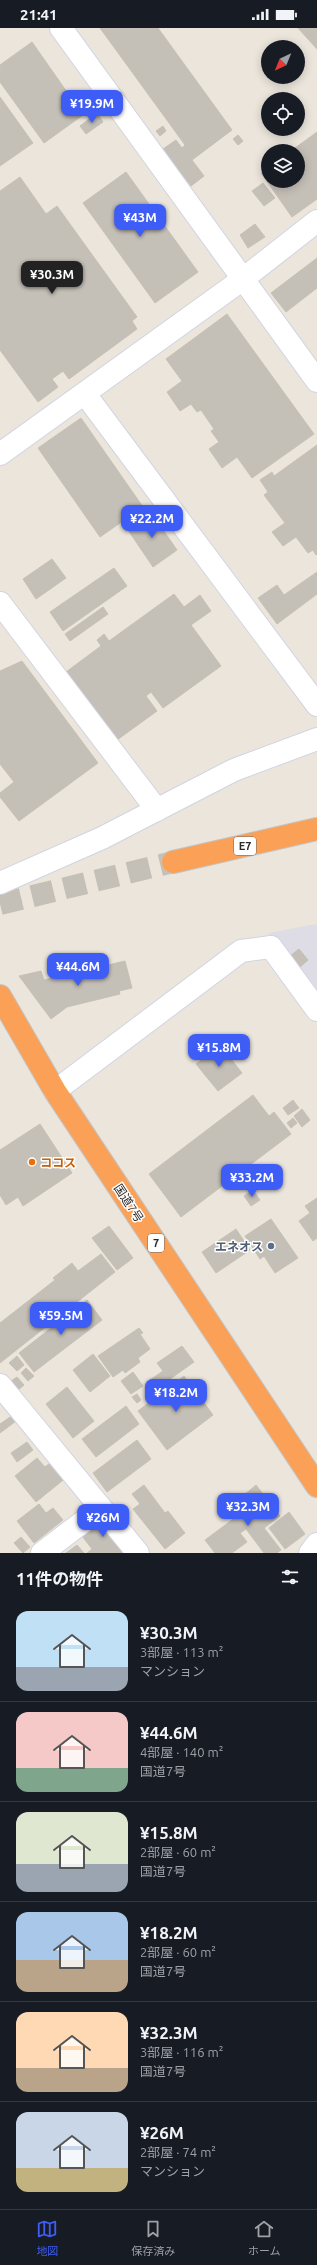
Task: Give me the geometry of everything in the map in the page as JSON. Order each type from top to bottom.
[{"type":"highway","name":"E7","points":[[173,862],[317,829]]},
{"type":"highway","name":"国道7号","points":[[0,996],[55,1091],[317,1486]]},
{"type":"street","points":[[61,28],[317,380]]},
{"type":"street","points":[[0,454],[85,394],[243,278],[317,221]]},
{"type":"street","points":[[85,394],[317,705]]},
{"type":"street","points":[[0,603],[157,810]]},
{"type":"street","points":[[0,883],[102,838],[234,770],[317,739]]},
{"type":"street","points":[[55,1091],[241,951],[271,947],[317,1010]]},
{"type":"street","points":[[0,1385],[138,1553]]},
{"type":"street","points":[[42,1553],[101,1508]]},
{"type":"street","points":[[310,1553],[317,1544]]},
{"type":"shaded area","points":[[317,924],[317,998],[268,933]]},
{"type":"building","points":[[100,28],[158,28],[232,130],[192,160],[204,176],[191,186],[163,149],[176,140],[182,148],[185,145]]},
{"type":"building","points":[[298,28],[317,28],[317,49]]},
{"type":"building","points":[[32,42],[83,115],[44,143],[0,82],[0,65]]},
{"type":"building","points":[[0,97],[33,143],[0,166]]},
{"type":"building","points":[[97,113],[103,122],[86,134],[80,126]]},
{"type":"building","points":[[163,126],[166,131],[160,136],[156,131]]},
{"type":"building","points":[[317,132],[317,199],[292,217],[272,188],[305,188],[305,144],[301,144]]},
{"type":"building","points":[[238,135],[243,141],[238,145],[233,139]]},
{"type":"building","points":[[126,172],[198,272],[155,303],[83,203]]},
{"type":"building","points":[[20,177],[46,214],[57,206],[137,317],[132,321],[137,329],[69,379],[63,371],[52,379],[58,387],[38,402],[0,350],[0,191]]},
{"type":"building","points":[[261,184],[261,188],[267,188],[275,198],[264,206],[252,191]]},
{"type":"building","points":[[255,224],[265,237],[248,248],[240,235]]},
{"type":"building","points":[[317,258],[317,288],[286,312],[271,293]]},
{"type":"building","points":[[227,314],[314,434],[252,478],[237,457],[222,468],[209,449],[219,442],[211,431],[214,429],[201,410],[197,412],[191,404],[180,411],[167,392],[182,381],[166,359]]},
{"type":"building","points":[[81,418],[143,507],[100,537],[38,448]]},
{"type":"building","points":[[317,445],[316,555],[313,550],[308,553],[296,537],[283,546],[272,532],[285,523],[264,495],[268,492],[260,480],[272,472],[274,476]]},
{"type":"building","points":[[150,511],[177,550],[153,567],[126,527]]},
{"type":"building","points":[[52,559],[66,578],[36,599],[23,579]]},
{"type":"building","points":[[114,568],[127,586],[63,631],[50,612]]},
{"type":"building","points":[[317,572],[317,594],[277,624],[258,598],[277,585],[284,595]]},
{"type":"building","points":[[174,594],[184,607],[200,595],[211,611],[191,625],[221,666],[163,708],[151,692],[146,696],[157,711],[117,740],[66,672],[101,646],[97,640],[104,634],[109,641]]},
{"type":"building","points":[[103,607],[108,614],[70,641],[65,634]]},
{"type":"building","points":[[22,661],[98,763],[19,821],[0,797],[0,793],[14,782],[0,764],[0,671]]},
{"type":"building","points":[[299,949],[308,960],[299,968],[290,956]]},
{"type":"building","points":[[125,961],[132,988],[119,991],[120,994],[67,1007],[51,1019],[19,976],[41,971],[44,980]]},
{"type":"building","points":[[221,1046],[242,1073],[218,1091],[196,1064]]},
{"type":"building","points":[[253,1095],[269,1116],[274,1112],[291,1134],[181,1217],[149,1174]]},
{"type":"building","points":[[293,1100],[299,1108],[288,1115],[283,1108]]},
{"type":"building","points":[[302,1109],[310,1120],[302,1127],[294,1116]]},
{"type":"building","points":[[293,1118],[297,1123],[291,1128],[287,1123]]},
{"type":"building","name":"ココス","points":[[40,1124],[72,1173],[23,1206],[18,1197],[6,1205],[0,1195],[0,1150]]},
{"type":"building","points":[[253,1190],[260,1200],[251,1206],[244,1196]]},
{"type":"building","points":[[317,1198],[317,1238],[313,1241],[299,1221],[310,1213],[305,1206]]},
{"type":"building","name":"エネオス","points":[[271,1219],[298,1258],[275,1273],[264,1256],[260,1259],[245,1236]]},
{"type":"building","points":[[109,1226],[133,1258],[117,1270],[92,1238]]},
{"type":"building","points":[[236,1229],[250,1250],[216,1273],[202,1252]]},
{"type":"building","points":[[101,1254],[115,1272],[0,1363],[0,1323],[55,1280],[53,1278],[72,1263],[78,1271]]},
{"type":"building","points":[[87,1300],[102,1320],[34,1372],[19,1353]]},
{"type":"building","points":[[139,1328],[143,1333],[140,1334],[150,1349],[138,1358],[140,1362],[125,1373],[123,1370],[113,1377],[98,1356]]},
{"type":"building","points":[[182,1346],[194,1362],[156,1389],[150,1380],[163,1371],[157,1363]]},
{"type":"building","points":[[93,1354],[110,1376],[90,1392],[73,1370]]},
{"type":"building","points":[[17,1356],[24,1365],[17,1371],[9,1363]]},
{"type":"building","points":[[26,1368],[34,1376],[28,1381],[21,1373]]},
{"type":"building","points":[[133,1372],[143,1386],[131,1394],[121,1381]]},
{"type":"building","points":[[184,1376],[213,1415],[167,1450],[138,1411]]},
{"type":"building","points":[[17,1377],[24,1385],[18,1390],[11,1381]]},
{"type":"building","points":[[67,1387],[94,1421],[73,1438],[46,1404]]},
{"type":"building","points":[[137,1394],[141,1400],[137,1403],[132,1397]]},
{"type":"building","points":[[126,1406],[139,1424],[96,1457],[82,1439]]},
{"type":"building","points":[[16,1413],[20,1418],[0,1433],[0,1424]]},
{"type":"building","points":[[137,1440],[151,1459],[107,1492],[93,1473]]},
{"type":"building","points":[[27,1442],[33,1450],[17,1462],[11,1453]]},
{"type":"building","points":[[37,1458],[45,1467],[55,1459],[68,1476],[36,1502],[15,1476]]},
{"type":"building","points":[[144,1485],[165,1513],[168,1511],[185,1533],[165,1549],[133,1509],[140,1504],[132,1494]]},
{"type":"building","points":[[256,1485],[280,1516],[264,1528],[281,1550],[277,1553],[264,1553],[246,1529],[240,1533],[247,1542],[232,1553],[215,1553],[205,1540],[252,1505],[244,1495]]},
{"type":"building","points":[[39,1504],[46,1513],[53,1508],[63,1520],[34,1543],[17,1521]]},
{"type":"building","points":[[289,1512],[305,1534],[285,1549],[269,1528]]},
{"type":"building","points":[[102,1515],[131,1553],[87,1553],[92,1549],[79,1532]]},
{"type":"building","points":[[21,1537],[30,1547],[23,1553],[14,1543]]},
{"type":"building","points":[[77,1545],[84,1553],[66,1553]]},
{"type":"tunnel","points":[[0,904],[173,862]]},
{"type":"place","name":"ココス","points":[[32,1162]]},
{"type":"place","name":"エネオス","points":[[271,1246]]}]
